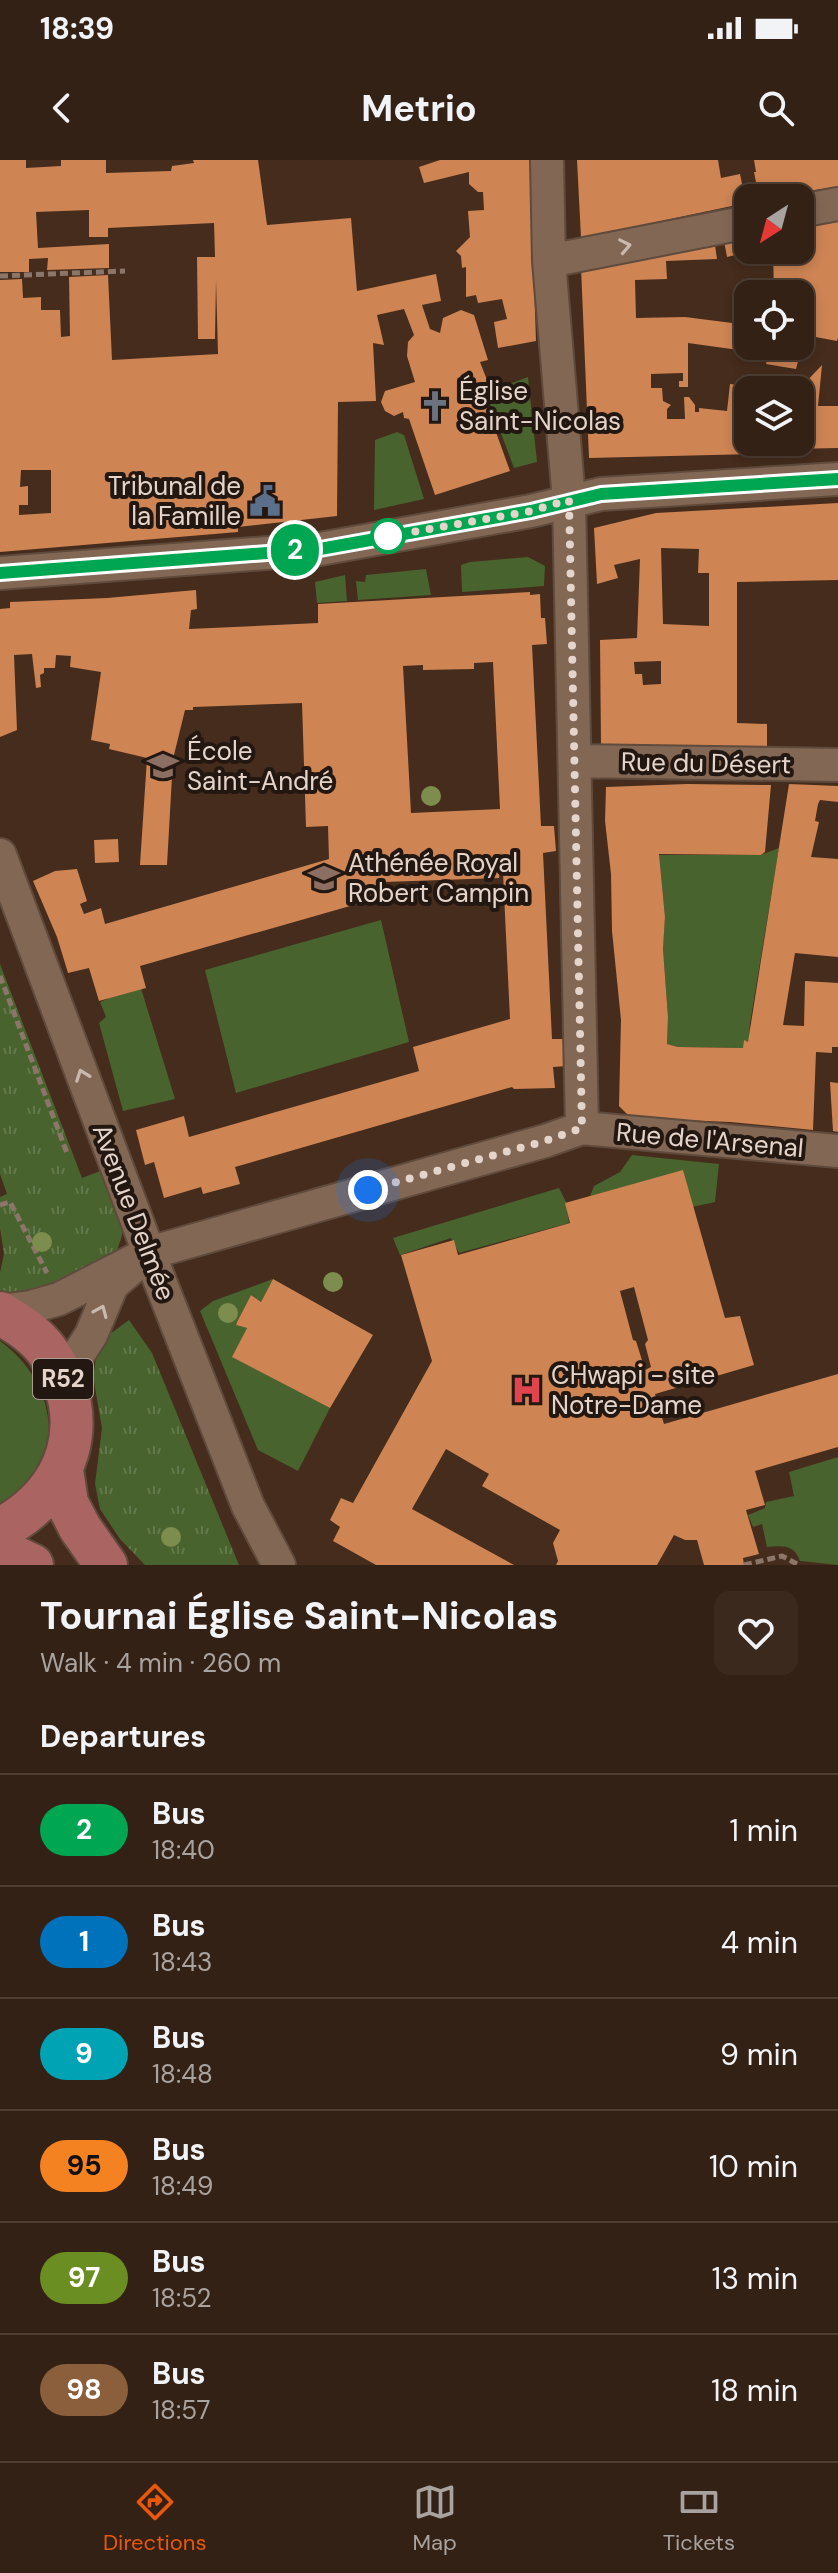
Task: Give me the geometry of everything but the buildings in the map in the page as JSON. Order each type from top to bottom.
[{"type":"main road","name":"R52","points":[[0,1312],[25,1328],[47,1350],[63,1378],[71,1412],[70,1446],[62,1470],[48,1493],[29,1512],[0,1529]]},
{"type":"main road","name":"R52","points":[[62,1470],[67,1503],[106,1565]]},
{"type":"main road","points":[[0,1550],[32,1565]]},
{"type":"street","points":[[0,1312],[59,1299],[149,1253],[582,1128],[569,500],[549,261],[547,160]]},
{"type":"street","points":[[814,208],[838,204]]},
{"type":"street","points":[[549,261],[734,225]]},
{"type":"street","points":[[0,573],[320,549],[531,511],[601,494],[838,479]]},
{"type":"street","name":"Rue du Désert","points":[[575,761],[838,765]]},
{"type":"street","name":"Avenue Delmée","points":[[0,855],[149,1253],[248,1506],[279,1565]]},
{"type":"street","name":"Rue de l'Arsenal","points":[[582,1128],[838,1151]]},
{"type":"street","points":[[63,1378],[91,1335],[112,1285],[149,1253]]},
{"type":"path","points":[[0,276],[125,271]]},
{"type":"path","points":[[0,976],[67,1153]]},
{"type":"path","points":[[0,1205],[10,1202],[59,1299]]},
{"type":"path","points":[[744,1565],[782,1556],[799,1565]]},
{"type":"green space","points":[[528,377],[537,462],[514,468],[486,393]]},
{"type":"green space","points":[[397,432],[404,435],[424,499],[374,510],[375,440]]},
{"type":"green space","points":[[528,557],[545,566],[544,586],[462,592],[461,565]]},
{"type":"green space","points":[[426,569],[431,595],[358,600],[356,581],[365,582],[366,575]]},
{"type":"green space","points":[[345,575],[347,601],[317,603],[315,582]]},
{"type":"green space","points":[[779,848],[749,1041],[743,1048],[678,1047],[667,1044],[663,949],[665,917],[659,855],[761,855]]},
{"type":"green space","points":[[381,920],[409,1042],[236,1093],[205,970]]},
{"type":"green space","points":[[0,964],[82,1178],[103,1170],[124,1229],[117,1251],[66,1290],[0,1295],[4,1254],[0,1197],[7,1194],[0,1174]]},
{"type":"green space","points":[[140,985],[175,1099],[123,1111],[99,1023],[106,1017],[100,1002]]},
{"type":"green space","points":[[632,1155],[719,1164],[715,1202],[692,1207],[683,1171],[590,1196],[594,1186],[620,1172]]},
{"type":"green space","points":[[559,1188],[566,1202],[569,1223],[459,1253],[451,1238],[400,1255],[393,1238]]},
{"type":"green space","points":[[273,1279],[261,1302],[251,1295],[237,1322],[236,1325],[247,1328],[233,1357],[330,1408],[298,1471],[258,1450],[200,1311],[213,1301]]},
{"type":"green space","points":[[129,1320],[152,1353],[239,1565],[145,1565],[120,1539],[100,1509],[95,1484],[102,1428],[93,1376],[99,1342]]},
{"type":"green space","points":[[0,1341],[15,1353],[37,1383],[48,1418],[48,1437],[36,1474],[0,1510]]},
{"type":"green space","points":[[838,1457],[838,1565],[800,1561],[791,1549],[767,1547],[762,1524],[753,1527],[748,1515],[765,1508],[766,1502],[794,1496],[789,1472]]},
{"type":"bus line","name":"2","points":[[0,573],[320,549],[531,511],[601,494],[838,479]]},
{"type":"place","name":"Église Saint-Nicolas","points":[[435,406]]},
{"type":"place","name":"Tribunal de la Famille","points":[[265,501]]},
{"type":"place","name":"École Saint-André","points":[[163,766]]},
{"type":"place","name":"Athénée Royal Robert Campin","points":[[324,878]]},
{"type":"place","name":"CHwapi - site Notre-Dame","points":[[527,1390]]},
{"type":"route","points":[[368,1190],[582,1128],[569,500],[531,511],[385,537],[388,536]]}]
